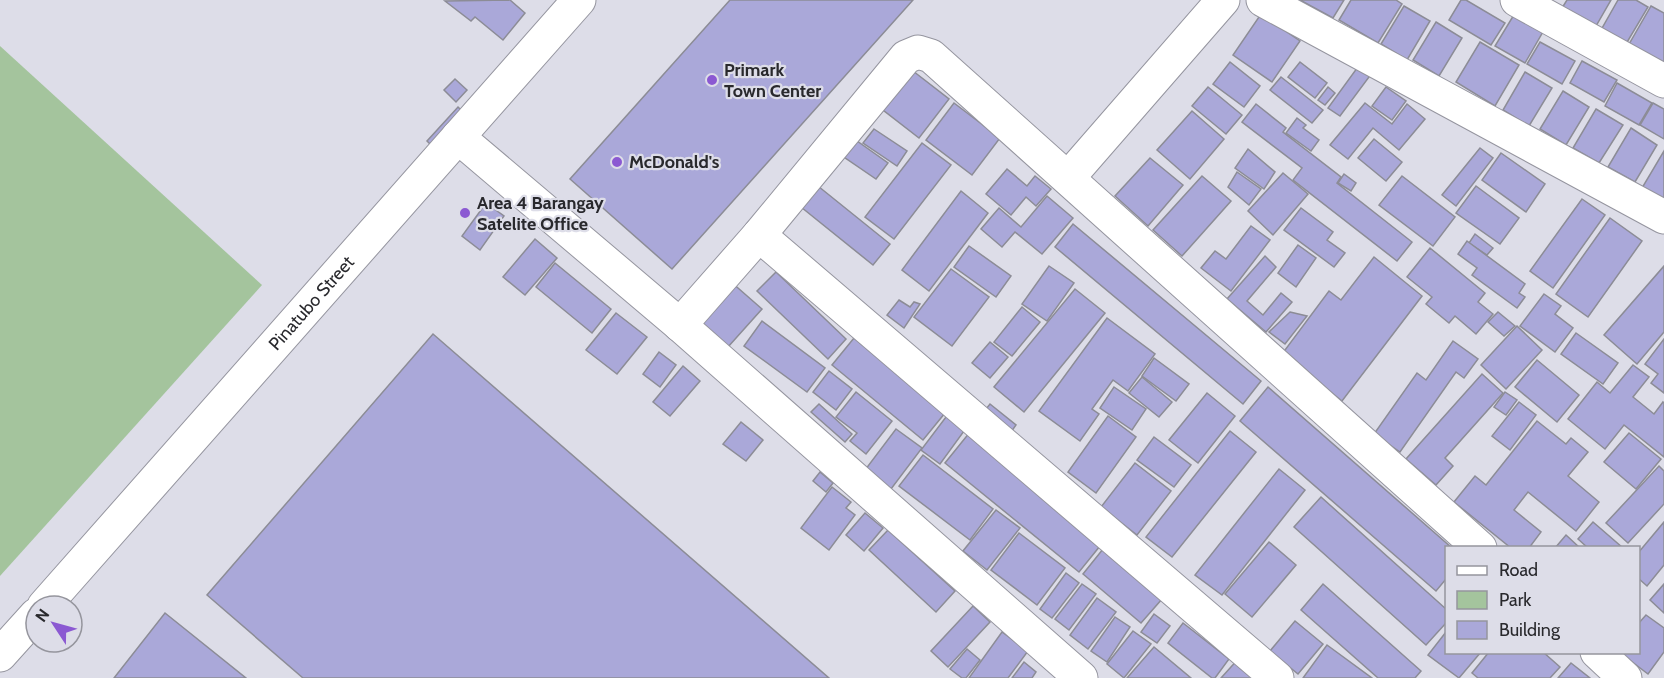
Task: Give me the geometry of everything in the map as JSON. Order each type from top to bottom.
[{"type":"street","name":"Pinatubo Street","points":[[55,594],[579,0]]},
{"type":"street","points":[[1068,178],[1223,0]]},
{"type":"street","points":[[1263,0],[1664,217]]},
{"type":"street","points":[[1517,0],[1664,81]]},
{"type":"street","points":[[680,325],[759,235],[906,57],[918,51],[931,57],[1068,178],[1478,546]]},
{"type":"street","points":[[458,138],[680,325],[1081,678]]},
{"type":"street","points":[[759,235],[1277,678]]},
{"type":"street","points":[[0,655],[24,628]]},
{"type":"street","points":[[1599,654],[1625,678]]},
{"type":"green space","points":[[0,46],[262,285],[0,576]]},
{"type":"building","points":[[510,0],[525,13],[503,40],[475,17],[471,21],[445,1]]},
{"type":"building","points":[[730,0],[913,0],[672,269],[570,179]]},
{"type":"building","points":[[1300,0],[1344,0],[1333,18]]},
{"type":"building","points":[[1351,0],[1396,0],[1402,4],[1378,43],[1339,20]]},
{"type":"building","points":[[1461,0],[1466,0],[1505,23],[1491,45],[1449,20]]},
{"type":"building","points":[[1567,0],[1611,0],[1596,26],[1562,8]]},
{"type":"building","points":[[1618,0],[1636,0],[1648,7],[1626,44],[1601,30]]},
{"type":"building","points":[[1404,6],[1430,21],[1407,60],[1381,44]]},
{"type":"building","points":[[1651,6],[1664,13],[1664,66],[1628,46]]},
{"type":"building","points":[[1515,13],[1544,30],[1525,63],[1495,46]]},
{"type":"building","points":[[1261,14],[1300,41],[1272,82],[1233,55]]},
{"type":"building","points":[[1436,22],[1462,38],[1439,76],[1413,60]]},
{"type":"building","points":[[1480,42],[1519,65],[1495,106],[1456,82]]},
{"type":"building","points":[[1540,42],[1575,61],[1562,84],[1527,64]]},
{"type":"building","points":[[1582,61],[1617,80],[1604,102],[1570,83]]},
{"type":"building","points":[[1230,62],[1260,86],[1244,107],[1213,84]]},
{"type":"building","points":[[1300,62],[1327,83],[1315,98],[1288,77]]},
{"type":"building","points":[[1360,64],[1372,73],[1340,116],[1328,108]]},
{"type":"building","points":[[913,71],[949,99],[919,138],[883,110]]},
{"type":"building","points":[[1525,72],[1552,88],[1529,126],[1503,110]]},
{"type":"building","points":[[1281,77],[1323,110],[1312,123],[1270,90]]},
{"type":"building","points":[[455,79],[467,90],[456,102],[444,90]]},
{"type":"building","points":[[1617,83],[1652,103],[1639,125],[1605,106]]},
{"type":"building","points":[[1208,87],[1242,115],[1226,134],[1192,106]]},
{"type":"building","points":[[1328,87],[1335,93],[1325,105],[1318,100]]},
{"type":"building","points":[[1386,87],[1406,101],[1392,120],[1372,106]]},
{"type":"building","points":[[1563,91],[1589,107],[1566,145],[1540,129]]},
{"type":"building","points":[[954,103],[1000,138],[972,175],[926,140]]},
{"type":"building","points":[[1365,103],[1392,124],[1407,104],[1425,119],[1399,150],[1373,128],[1348,159],[1330,145]]},
{"type":"building","points":[[1653,103],[1664,109],[1664,139],[1640,125]]},
{"type":"building","points":[[1256,104],[1286,128],[1283,132],[1341,177],[1337,183],[1412,242],[1397,261],[1293,180],[1302,168],[1242,122]]},
{"type":"building","points":[[458,107],[467,116],[436,150],[427,141]]},
{"type":"building","points":[[1596,109],[1623,125],[1599,163],[1573,148]]},
{"type":"building","points":[[1192,111],[1224,139],[1190,179],[1157,150]]},
{"type":"building","points":[[1297,118],[1306,125],[1303,128],[1319,140],[1311,151],[1286,133]]},
{"type":"building","points":[[1631,128],[1657,145],[1635,182],[1608,167]]},
{"type":"building","points":[[874,129],[907,151],[897,166],[863,143]]},
{"type":"building","points":[[850,136],[888,163],[876,179],[838,153]]},
{"type":"building","points":[[1374,139],[1402,162],[1386,181],[1358,158]]},
{"type":"building","points":[[922,143],[951,165],[894,239],[865,217]]},
{"type":"building","points":[[1480,148],[1493,158],[1456,206],[1442,195]]},
{"type":"building","points":[[1248,149],[1275,172],[1264,189],[1235,168]]},
{"type":"building","points":[[1664,151],[1664,202],[1642,188]]},
{"type":"building","points":[[1501,153],[1545,184],[1526,212],[1482,180]]},
{"type":"building","points":[[1150,158],[1183,185],[1148,226],[1115,196]]},
{"type":"building","points":[[1007,169],[1027,186],[1035,176],[1051,189],[1036,206],[1026,197],[1011,215],[986,194]]},
{"type":"building","points":[[1237,172],[1261,189],[1249,205],[1228,187]]},
{"type":"building","points":[[1283,173],[1308,194],[1273,235],[1248,211]]},
{"type":"building","points":[[1344,174],[1356,183],[1351,191],[1338,183]]},
{"type":"building","points":[[1202,176],[1231,201],[1182,256],[1153,230]]},
{"type":"building","points":[[1402,176],[1455,217],[1433,246],[1379,205]]},
{"type":"building","points":[[808,178],[890,244],[873,265],[791,199]]},
{"type":"building","points":[[1476,186],[1519,218],[1500,244],[1456,213]]},
{"type":"building","points":[[961,191],[988,213],[929,291],[902,270]]},
{"type":"building","points":[[1047,196],[1073,218],[1042,254],[1015,232],[1002,247],[981,229],[999,208],[1021,227]]},
{"type":"building","points":[[1582,199],[1605,215],[1553,288],[1530,271]]},
{"type":"building","points":[[486,203],[504,216],[480,250],[462,236]]},
{"type":"building","points":[[1301,208],[1333,232],[1327,240],[1345,253],[1334,267],[1284,230]]},
{"type":"building","points":[[1610,218],[1642,241],[1588,317],[1556,294]]},
{"type":"building","points":[[1073,224],[1261,381],[1243,404],[1055,247]]},
{"type":"building","points":[[1251,226],[1270,240],[1231,291],[1201,268],[1215,251],[1226,259]]},
{"type":"building","points":[[1475,234],[1493,248],[1487,255],[1469,243]]},
{"type":"building","points":[[535,239],[557,258],[525,295],[503,277]]},
{"type":"building","points":[[1467,241],[1525,284],[1519,293],[1525,297],[1517,308],[1472,275],[1477,268],[1458,254]]},
{"type":"building","points":[[1298,245],[1316,258],[1296,287],[1278,273]]},
{"type":"building","points":[[969,246],[1011,276],[996,297],[954,267]]},
{"type":"building","points":[[1430,248],[1485,293],[1478,302],[1493,314],[1476,334],[1455,316],[1449,323],[1426,304],[1432,297],[1407,277]]},
{"type":"building","points":[[1265,256],[1276,267],[1247,301],[1263,315],[1281,293],[1292,302],[1266,332],[1227,299]]},
{"type":"building","points":[[1374,257],[1422,296],[1342,401],[1282,354],[1329,291],[1341,300]]},
{"type":"building","points":[[555,263],[611,309],[592,333],[536,287]]},
{"type":"building","points":[[1049,266],[1074,283],[1047,321],[1022,304]]},
{"type":"building","points":[[1664,266],[1664,332],[1637,364],[1604,335]]},
{"type":"building","points":[[951,269],[989,297],[952,346],[914,317]]},
{"type":"building","points":[[776,272],[846,339],[828,359],[757,291]]},
{"type":"building","points":[[730,281],[762,309],[728,347],[696,320]]},
{"type":"building","points":[[1075,289],[1105,313],[1024,412],[994,387]]},
{"type":"building","points":[[1544,294],[1561,306],[1555,314],[1573,328],[1555,352],[1520,326]]},
{"type":"building","points":[[899,300],[910,307],[914,302],[920,304],[904,328],[887,315]]},
{"type":"building","points":[[1022,307],[1040,322],[1012,356],[994,342]]},
{"type":"building","points":[[1290,312],[1307,316],[1285,344],[1269,332]]},
{"type":"building","points":[[1498,312],[1515,326],[1504,336],[1488,322]]},
{"type":"building","points":[[616,313],[647,337],[617,374],[586,350]]},
{"type":"building","points":[[1107,318],[1155,354],[1128,391],[1113,380],[1092,409],[1099,414],[1080,441],[1039,411]]},
{"type":"building","points":[[762,321],[825,368],[807,392],[744,346]]},
{"type":"building","points":[[1517,326],[1542,350],[1506,389],[1481,365]]},
{"type":"building","points":[[1576,333],[1618,363],[1603,384],[1561,354]]},
{"type":"building","points":[[433,334],[829,678],[303,678],[207,595]]},
{"type":"building","points":[[854,338],[945,413],[923,440],[832,365]]},
{"type":"building","points":[[1664,339],[1664,393],[1651,383],[1658,374],[1645,364]]},
{"type":"building","points":[[1453,341],[1478,359],[1464,378],[1456,372],[1400,452],[1374,434],[1417,373],[1426,380]]},
{"type":"building","points":[[990,342],[1008,357],[990,378],[972,363]]},
{"type":"building","points":[[659,352],[676,365],[660,387],[643,374]]},
{"type":"building","points":[[1154,358],[1189,384],[1176,401],[1142,376]]},
{"type":"building","points":[[1537,360],[1579,395],[1557,422],[1515,387]]},
{"type":"building","points":[[1633,365],[1649,377],[1633,397],[1654,414],[1664,403],[1664,457],[1624,425],[1605,449],[1568,419],[1597,382],[1610,393]]},
{"type":"building","points":[[683,366],[700,381],[670,416],[653,402]]},
{"type":"building","points":[[829,371],[852,389],[836,410],[813,392]]},
{"type":"building","points":[[1482,374],[1503,393],[1445,458],[1453,466],[1436,485],[1406,459]]},
{"type":"building","points":[[1142,377],[1172,402],[1159,417],[1129,393]]},
{"type":"building","points":[[1114,387],[1146,409],[1132,430],[1100,408]]},
{"type":"building","points":[[1268,387],[1450,546],[1445,546],[1445,580],[1436,591],[1240,421]]},
{"type":"building","points":[[856,392],[892,421],[866,454],[850,441],[857,433],[836,417]]},
{"type":"building","points":[[1505,392],[1517,400],[1506,415],[1494,407]]},
{"type":"building","points":[[1207,393],[1235,416],[1198,463],[1169,440]]},
{"type":"building","points":[[1519,402],[1536,415],[1510,450],[1492,436]]},
{"type":"building","points":[[819,404],[852,434],[845,442],[811,412]]},
{"type":"building","points":[[990,404],[1016,425],[1009,435],[982,414]]},
{"type":"building","points":[[949,413],[967,427],[940,464],[921,450]]},
{"type":"building","points":[[1108,416],[1136,437],[1096,493],[1068,472]]},
{"type":"building","points":[[1537,421],[1566,444],[1571,438],[1588,452],[1568,476],[1599,502],[1576,531],[1528,492],[1514,510],[1541,532],[1530,546],[1509,546],[1454,502],[1475,476],[1486,485]]},
{"type":"building","points":[[741,422],[763,440],[746,461],[723,444]]},
{"type":"building","points":[[896,429],[922,448],[891,489],[865,470]]},
{"type":"building","points":[[1230,431],[1256,452],[1172,557],[1146,537]]},
{"type":"building","points":[[970,432],[1104,541],[1079,572],[945,463]]},
{"type":"building","points":[[1629,433],[1661,459],[1636,489],[1604,462]]},
{"type":"building","points":[[1154,437],[1191,465],[1174,487],[1137,460]]},
{"type":"building","points":[[923,455],[993,509],[970,540],[899,486]]},
{"type":"building","points":[[1135,463],[1171,491],[1137,535],[1101,507]]},
{"type":"building","points":[[1659,466],[1664,471],[1664,504],[1628,543],[1606,523]]},
{"type":"building","points":[[1279,469],[1305,490],[1222,595],[1195,575]]},
{"type":"building","points":[[820,472],[833,483],[826,492],[813,481]]},
{"type":"building","points":[[832,487],[851,502],[846,508],[855,515],[829,550],[801,528]]},
{"type":"building","points":[[1321,497],[1445,608],[1445,624],[1426,645],[1294,527]]},
{"type":"building","points":[[996,510],[1020,528],[987,570],[963,551]]},
{"type":"building","points":[[865,513],[883,528],[864,551],[846,535]]},
{"type":"building","points":[[1593,522],[1621,546],[1586,546],[1578,539]]},
{"type":"building","points":[[1664,522],[1664,565],[1647,586],[1640,580],[1640,551]]},
{"type":"building","points":[[888,530],[955,591],[936,612],[869,550]]},
{"type":"building","points":[[1019,533],[1065,568],[1037,605],[991,570]]},
{"type":"building","points":[[1566,535],[1578,546],[1557,546]]},
{"type":"building","points":[[1269,542],[1296,565],[1252,617],[1225,594]]},
{"type":"building","points":[[1103,549],[1162,599],[1141,623],[1083,574]]},
{"type":"building","points":[[1066,573],[1079,583],[1052,618],[1040,609]]},
{"type":"building","points":[[1082,584],[1096,594],[1069,630],[1055,619]]},
{"type":"building","points":[[1323,584],[1421,671],[1415,678],[1378,678],[1301,610]]},
{"type":"building","points":[[1664,584],[1664,613],[1650,600]]},
{"type":"building","points":[[1097,598],[1116,612],[1088,649],[1070,635]]},
{"type":"building","points":[[973,606],[990,622],[948,667],[931,651]]},
{"type":"building","points":[[165,613],[246,678],[114,678]]},
{"type":"building","points":[[1154,614],[1170,626],[1157,643],[1141,632]]},
{"type":"building","points":[[1646,615],[1664,628],[1664,652],[1648,674],[1622,654],[1640,654],[1640,622]]},
{"type":"building","points":[[1115,617],[1130,627],[1107,662],[1091,651]]},
{"type":"building","points":[[1295,621],[1323,644],[1298,674],[1270,651]]},
{"type":"building","points":[[1183,623],[1229,659],[1215,678],[1168,643]]},
{"type":"building","points":[[1133,631],[1151,644],[1124,678],[1107,664]]},
{"type":"building","points":[[1002,632],[1028,651],[1008,678],[969,678]]},
{"type":"building","points":[[1445,633],[1445,654],[1479,654],[1459,678],[1428,655]]},
{"type":"building","points":[[1327,645],[1372,678],[1303,678]]},
{"type":"building","points":[[1154,647],[1191,678],[1127,678]]},
{"type":"building","points":[[967,649],[980,660],[966,678],[962,678],[950,669]]},
{"type":"building","points":[[1487,654],[1545,654],[1560,667],[1550,678],[1478,678],[1472,673]]},
{"type":"building","points":[[1240,657],[1263,678],[1221,678]]},
{"type":"building","points":[[1024,662],[1036,672],[1032,678],[1012,678]]},
{"type":"building","points":[[1571,663],[1590,678],[1558,678]]},
{"type":"place","name":"Primark Town Center","points":[[712,80]]},
{"type":"place","name":"McDonald's","points":[[617,162]]},
{"type":"place","name":"Area 4 Barangay Satelite Office","points":[[465,213]]}]
